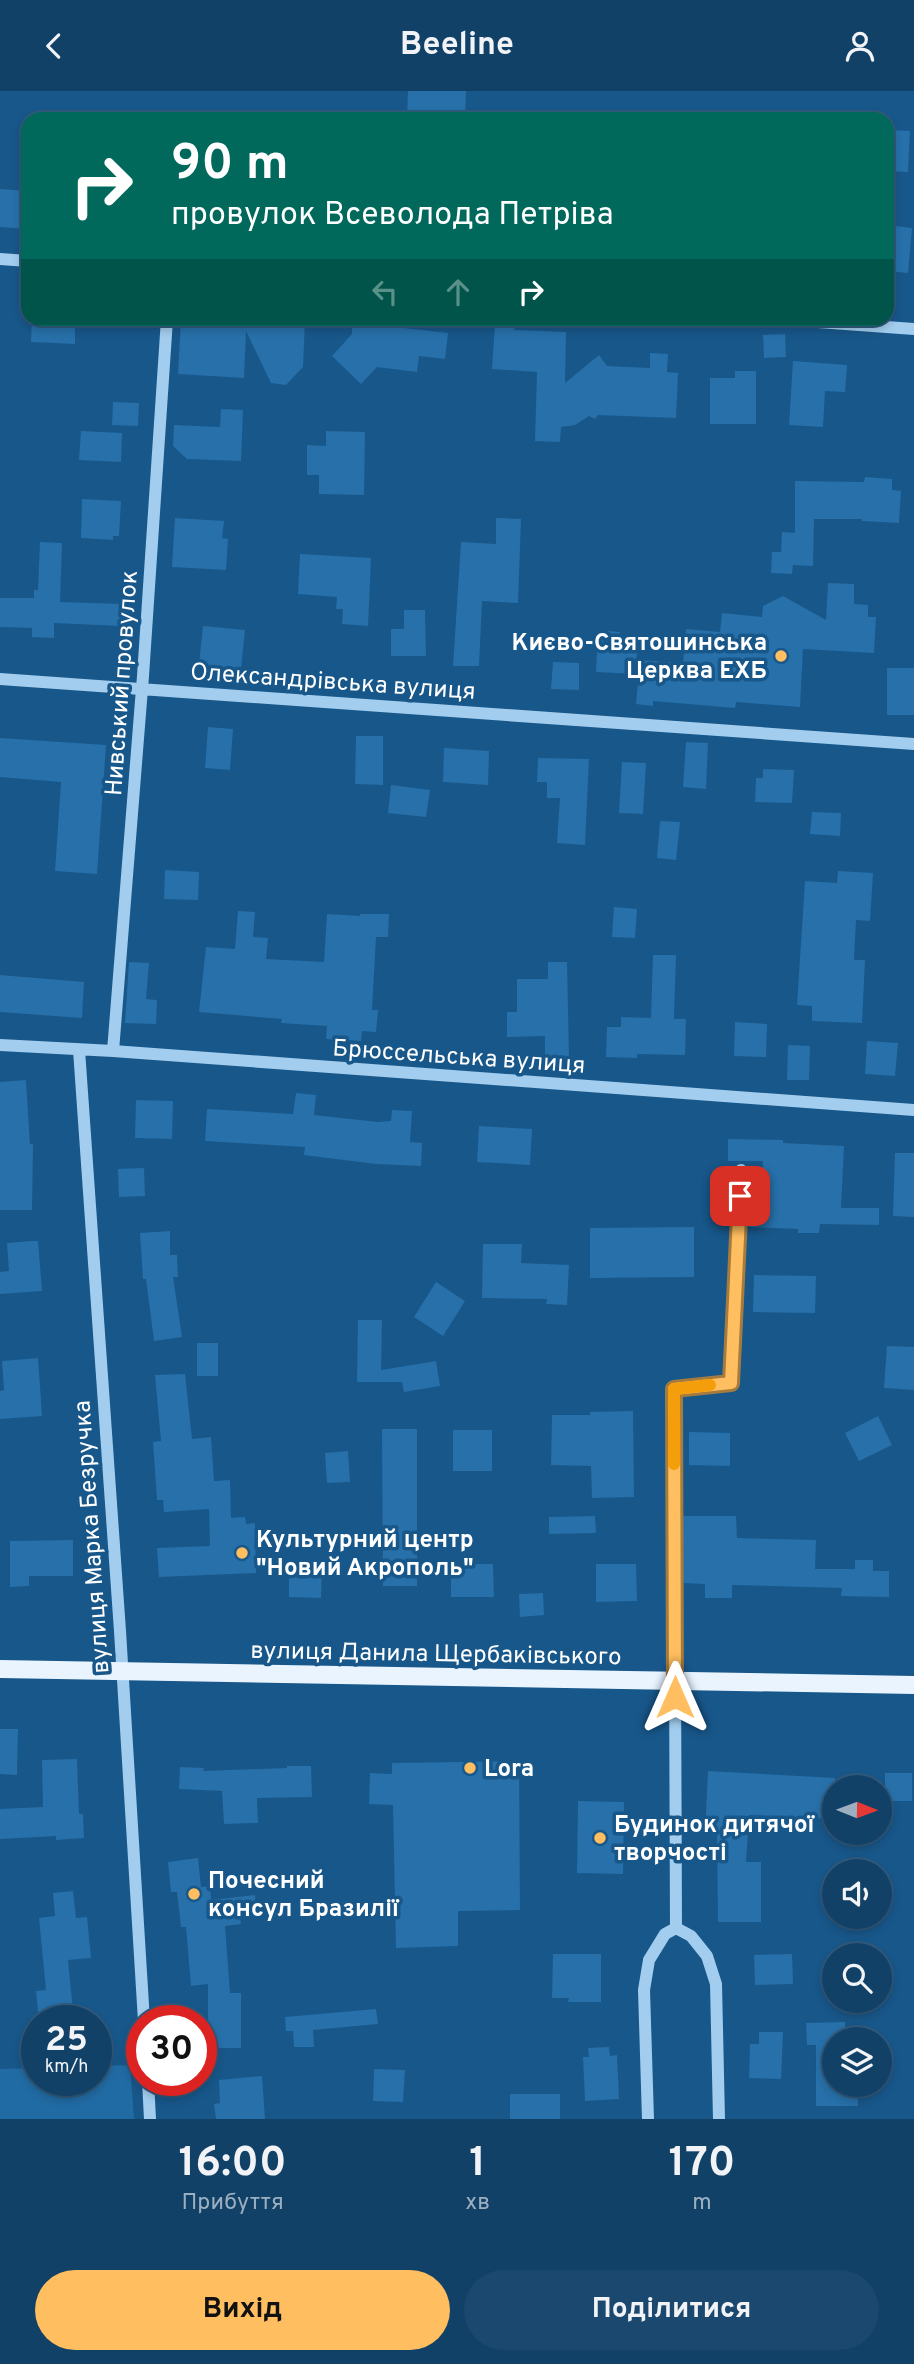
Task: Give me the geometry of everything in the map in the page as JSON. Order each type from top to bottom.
[{"type":"main road","name":"вулиця Данила Щербаківського","points":[[0,1669],[914,1685]]},
{"type":"street","points":[[0,259],[21,260]]},
{"type":"street","name":"Нивський провулок","points":[[113,1051],[142,688],[167,326]]},
{"type":"street","points":[[873,326],[914,329]]},
{"type":"street","name":"Олександрівська вулиця","points":[[0,679],[914,744]]},
{"type":"street","name":"Брюссельська вулиця","points":[[0,1045],[914,1110]]},
{"type":"street","name":"вулиця Марка Безручка","points":[[79,1050],[143,2005]]},
{"type":"street","points":[[676,1928],[674,1389],[731,1383],[741,1170]]},
{"type":"street","points":[[649,2119],[644,1990],[649,1960],[665,1934],[676,1928]]},
{"type":"street","points":[[676,1928],[691,1936],[707,1956],[716,1984],[719,2119]]},
{"type":"street","points":[[149,2096],[150,2119]]},
{"type":"shaded area","points":[[126,2065],[126,2096],[132,2096],[134,2119],[0,2119],[0,2069],[21,2068],[21,2096],[112,2096],[112,2066]]},
{"type":"building","points":[[408,91],[466,91],[465,112],[407,112]]},
{"type":"building","points":[[894,130],[910,131],[908,172],[894,171]]},
{"type":"building","points":[[0,189],[21,190],[21,228],[0,227]]},
{"type":"building","points":[[894,226],[912,228],[908,273],[894,272]]},
{"type":"building","points":[[32,326],[75,326],[75,344],[31,342]]},
{"type":"building","points":[[181,326],[305,326],[303,367],[286,385],[271,383],[246,331],[244,378],[178,374]]},
{"type":"building","points":[[352,326],[386,326],[448,333],[445,359],[419,356],[417,372],[377,367],[361,384],[332,356],[352,334]]},
{"type":"building","points":[[495,326],[515,327],[514,330],[566,332],[565,383],[599,355],[607,366],[650,368],[650,353],[668,354],[667,372],[678,373],[676,418],[598,415],[595,419],[589,416],[575,425],[561,427],[560,442],[535,441],[537,372],[492,369]]},
{"type":"building","points":[[785,334],[786,357],[764,358],[763,335]]},
{"type":"building","points":[[793,361],[847,365],[845,392],[825,391],[823,427],[789,425]]},
{"type":"building","points":[[735,371],[756,371],[756,424],[710,424],[710,378],[735,378]]},
{"type":"building","points":[[113,402],[139,403],[138,426],[112,425]]},
{"type":"building","points":[[221,409],[243,410],[241,461],[187,459],[173,446],[174,425],[220,427]]},
{"type":"building","points":[[81,431],[122,433],[121,462],[79,460]]},
{"type":"building","points":[[326,431],[365,432],[364,495],[319,494],[319,475],[307,475],[307,445],[326,446]]},
{"type":"building","points":[[865,477],[892,479],[892,490],[901,491],[899,523],[862,519],[814,519],[813,566],[793,565],[792,574],[771,573],[772,552],[781,552],[782,532],[795,533],[795,481],[864,482]]},
{"type":"building","points":[[82,499],[121,501],[119,536],[113,536],[113,540],[81,538]]},
{"type":"building","points":[[175,518],[224,521],[222,538],[228,539],[226,570],[172,567]]},
{"type":"building","points":[[496,518],[521,519],[518,603],[482,601],[479,666],[453,666],[461,542],[496,544]]},
{"type":"building","points":[[40,542],[62,543],[60,602],[122,604],[121,626],[54,623],[54,638],[32,637],[32,628],[0,627],[0,598],[34,598],[34,590],[38,590]]},
{"type":"building","points":[[300,554],[371,558],[368,626],[342,624],[343,609],[336,609],[337,597],[298,594]]},
{"type":"building","points":[[828,583],[854,584],[854,604],[868,605],[868,617],[876,617],[874,653],[803,649],[800,707],[736,702],[735,708],[653,701],[653,706],[636,704],[640,660],[683,663],[686,629],[720,632],[722,613],[762,617],[763,606],[783,596],[826,620]]},
{"type":"building","points":[[404,610],[425,610],[426,656],[391,656],[391,629],[404,629]]},
{"type":"building","points":[[203,626],[245,630],[241,669],[199,665]]},
{"type":"building","points":[[598,630],[620,632],[619,648],[637,649],[636,674],[596,672]]},
{"type":"building","points":[[553,662],[579,663],[579,690],[551,689]]},
{"type":"building","points":[[887,668],[914,668],[914,715],[887,715]]},
{"type":"building","points":[[208,727],[233,729],[230,770],[205,768]]},
{"type":"building","points":[[356,736],[383,736],[383,785],[355,784]]},
{"type":"building","points":[[0,738],[106,745],[97,874],[55,871],[61,782],[0,777]]},
{"type":"building","points":[[686,742],[708,743],[706,789],[683,787]]},
{"type":"building","points":[[444,748],[489,751],[488,785],[443,782]]},
{"type":"building","points":[[538,758],[589,759],[585,845],[557,843],[560,798],[547,798],[547,782],[537,782]]},
{"type":"building","points":[[622,762],[646,763],[643,814],[619,813]]},
{"type":"building","points":[[763,769],[794,770],[792,803],[755,802],[756,778],[763,778]]},
{"type":"building","points":[[391,785],[430,790],[426,817],[388,813]]},
{"type":"building","points":[[812,812],[841,813],[840,836],[810,834]]},
{"type":"building","points":[[660,821],[680,822],[676,860],[657,858]]},
{"type":"building","points":[[165,870],[199,872],[198,900],[164,899]]},
{"type":"building","points":[[838,871],[873,873],[870,921],[856,920],[854,960],[865,960],[862,1023],[812,1021],[812,1006],[797,1005],[805,881],[837,883]]},
{"type":"building","points":[[614,907],[637,909],[635,938],[612,937]]},
{"type":"building","points":[[238,911],[255,912],[253,937],[268,938],[266,959],[324,962],[327,914],[389,914],[388,937],[376,937],[372,1010],[378,1010],[376,1032],[362,1031],[361,1041],[326,1039],[327,1026],[199,1012],[206,947],[235,949]]},
{"type":"building","points":[[653,955],[676,955],[674,1019],[686,1019],[685,1055],[637,1054],[637,1058],[606,1057],[607,1027],[621,1027],[621,1017],[651,1018]]},
{"type":"building","points":[[129,962],[149,963],[146,999],[157,1000],[156,1024],[125,1023]]},
{"type":"building","points":[[548,962],[567,962],[569,1058],[545,1058],[545,1036],[507,1037],[507,1012],[517,1012],[517,979],[548,979]]},
{"type":"building","points":[[0,975],[84,982],[82,1018],[0,1012]]},
{"type":"building","points":[[735,1022],[767,1024],[766,1057],[734,1056]]},
{"type":"building","points":[[867,1041],[898,1043],[895,1076],[865,1074]]},
{"type":"building","points":[[788,1045],[810,1046],[809,1080],[787,1080]]},
{"type":"building","points":[[26,1080],[30,1144],[33,1144],[32,1210],[0,1210],[0,1082]]},
{"type":"building","points":[[296,1093],[316,1095],[314,1115],[378,1122],[391,1121],[392,1110],[412,1111],[410,1142],[422,1143],[421,1166],[376,1164],[304,1155],[305,1147],[205,1141],[207,1109],[293,1114]]},
{"type":"building","points":[[136,1100],[173,1101],[172,1139],[135,1138]]},
{"type":"building","points":[[479,1126],[532,1129],[530,1165],[477,1162]]},
{"type":"building","points":[[728,1139],[783,1140],[783,1143],[844,1146],[841,1208],[879,1208],[879,1225],[820,1224],[819,1233],[798,1233],[798,1229],[748,1227],[749,1199],[761,1200],[763,1161],[728,1161]]},
{"type":"building","points":[[895,1153],[914,1153],[914,1217],[893,1216]]},
{"type":"building","points":[[144,1168],[145,1196],[119,1197],[118,1169]]},
{"type":"building","points":[[694,1227],[694,1277],[590,1278],[590,1228]]},
{"type":"building","points":[[170,1231],[170,1255],[177,1255],[178,1277],[173,1277],[182,1337],[154,1341],[146,1279],[143,1279],[140,1233]]},
{"type":"building","points":[[38,1241],[42,1291],[0,1294],[0,1272],[9,1271],[7,1243]]},
{"type":"building","points":[[483,1244],[522,1244],[521,1263],[569,1265],[567,1305],[546,1304],[547,1299],[482,1298]]},
{"type":"building","points":[[754,1275],[816,1276],[815,1313],[753,1312]]},
{"type":"building","points":[[436,1282],[465,1301],[443,1336],[414,1317]]},
{"type":"building","points":[[358,1320],[382,1320],[381,1370],[436,1361],[440,1386],[404,1392],[402,1382],[357,1382]]},
{"type":"building","points":[[197,1343],[218,1343],[218,1376],[197,1376]]},
{"type":"building","points":[[887,1346],[914,1347],[914,1390],[884,1388]]},
{"type":"building","points":[[38,1358],[42,1416],[0,1419],[0,1391],[4,1390],[2,1361]]},
{"type":"building","points":[[185,1374],[192,1439],[211,1437],[214,1481],[230,1480],[231,1518],[245,1517],[246,1524],[255,1523],[256,1573],[159,1577],[157,1548],[210,1546],[209,1509],[164,1512],[163,1500],[157,1500],[153,1442],[161,1441],[155,1375]]},
{"type":"building","points":[[633,1411],[634,1497],[592,1498],[591,1466],[551,1465],[552,1415]]},
{"type":"building","points":[[878,1416],[892,1445],[859,1461],[845,1433]]},
{"type":"building","points":[[382,1429],[417,1429],[417,1586],[383,1586]]},
{"type":"building","points":[[453,1430],[492,1430],[492,1471],[453,1471]]},
{"type":"building","points":[[689,1432],[730,1433],[730,1466],[689,1465]]},
{"type":"building","points":[[348,1451],[350,1482],[327,1483],[325,1453]]},
{"type":"building","points":[[595,1516],[596,1533],[549,1534],[549,1517]]},
{"type":"building","points":[[683,1516],[736,1516],[737,1538],[816,1540],[815,1569],[855,1569],[855,1560],[873,1560],[873,1571],[889,1571],[889,1597],[841,1596],[842,1588],[732,1585],[732,1598],[705,1598],[705,1584],[683,1583]]},
{"type":"building","points":[[73,1540],[73,1576],[29,1576],[29,1586],[10,1587],[10,1541]]},
{"type":"building","points":[[289,1563],[322,1563],[321,1598],[289,1597]]},
{"type":"building","points":[[451,1564],[493,1564],[494,1597],[451,1597]]},
{"type":"building","points":[[596,1564],[636,1564],[637,1601],[596,1602]]},
{"type":"building","points":[[543,1593],[544,1615],[520,1617],[519,1594]]},
{"type":"building","points":[[0,1729],[18,1729],[17,1775],[0,1774]]},
{"type":"building","points":[[77,1759],[79,1814],[83,1814],[84,1838],[56,1840],[56,1836],[0,1839],[0,1809],[43,1807],[42,1760]]},
{"type":"building","points":[[519,1761],[520,1910],[458,1911],[458,1946],[396,1948],[393,1805],[369,1804],[370,1773],[392,1774],[392,1763]]},
{"type":"building","points":[[311,1766],[312,1797],[257,1798],[258,1823],[224,1824],[222,1791],[179,1789],[180,1767],[204,1768],[203,1771]]},
{"type":"building","points":[[708,1771],[822,1777],[822,1818],[749,1815],[746,1862],[761,1862],[761,1922],[718,1922],[717,1834],[705,1834]]},
{"type":"building","points":[[912,1773],[912,1801],[892,1801],[892,1775],[885,1775]]},
{"type":"building","name":"Будинок дитячої творчості","points":[[578,1801],[624,1802],[623,1874],[577,1873]]},
{"type":"building","points":[[198,1858],[201,1887],[210,1886],[211,1900],[255,1895],[257,1915],[240,1917],[241,1924],[225,1926],[230,1993],[241,1993],[241,2048],[217,2048],[217,2005],[208,2005],[208,1984],[191,1986],[186,1927],[181,1927],[177,1892],[171,1892],[168,1862]]},
{"type":"building","points":[[73,1891],[76,1918],[87,1917],[91,1958],[68,1960],[72,2005],[37,2005],[36,1991],[46,1990],[39,1918],[55,1916],[53,1893]]},
{"type":"building","points":[[553,1954],[601,1954],[601,2002],[568,2002],[569,1998],[552,1998]]},
{"type":"building","points":[[792,1954],[793,1984],[755,1985],[754,1955]]},
{"type":"building","points":[[376,2009],[378,2024],[313,2030],[314,2047],[294,2047],[293,2031],[286,2031],[285,2017]]},
{"type":"building","points":[[845,2022],[845,2027],[822,2027],[822,2097],[858,2097],[858,2106],[816,2106],[816,2045],[807,2045],[806,2023]]},
{"type":"building","points":[[759,2032],[783,2032],[781,2079],[749,2078],[750,2044],[759,2044]]},
{"type":"building","points":[[609,2047],[610,2056],[617,2055],[619,2099],[585,2101],[583,2057],[589,2057],[588,2048]]},
{"type":"building","points":[[374,2069],[405,2070],[403,2102],[373,2101]]},
{"type":"building","points":[[262,2076],[265,2119],[216,2119],[214,2104],[220,2103],[219,2080]]},
{"type":"building","points":[[510,2094],[560,2094],[560,2119],[510,2119]]},
{"type":"slow traffic","points":[[674,1464],[674,1389],[710,1385]]},
{"type":"place","name":"Києво-Святошинська Церква ЕХБ","points":[[781,656]]},
{"type":"place","name":"Культурний центр \"Новий Акрополь\"","points":[[242,1553]]},
{"type":"place","name":"Lora","points":[[470,1768]]},
{"type":"place","name":"Будинок дитячої творчості","points":[[600,1838]]},
{"type":"place","name":"Почесний консул Бразилії","points":[[194,1894]]},
{"type":"route","points":[[675,1697],[674,1389],[731,1383],[740,1196]]}]
